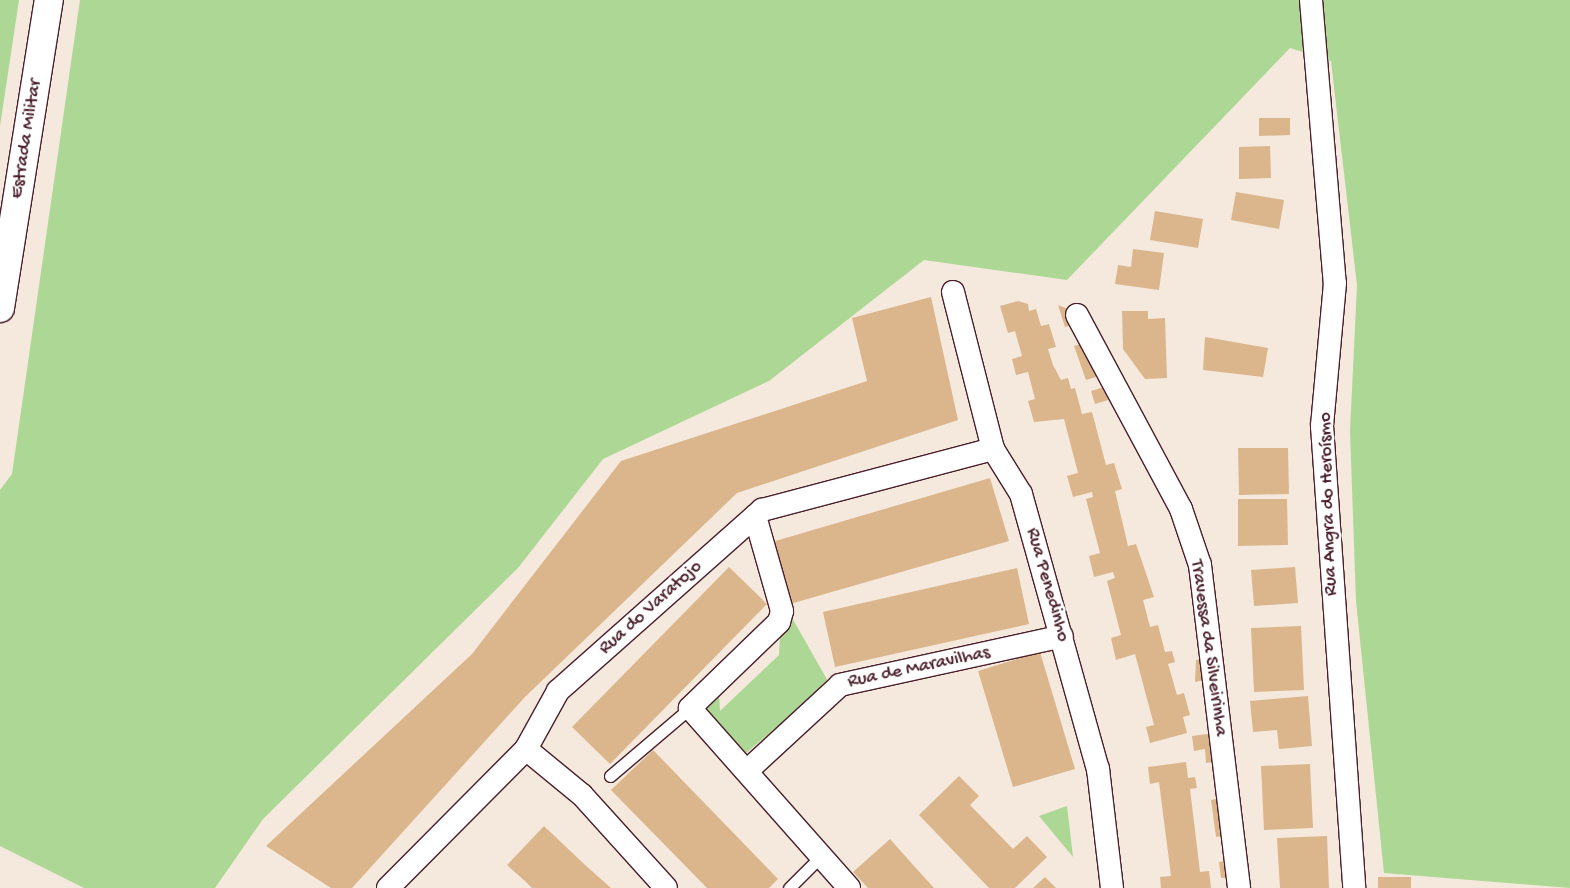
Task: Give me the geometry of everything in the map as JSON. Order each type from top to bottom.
[{"type":"street","name":"Estrada Militar","points":[[0,308],[49,0]]},
{"type":"street","name":"Rua Angra do Heroísmo","points":[[1311,0],[1335,283],[1322,426],[1354,888]]},
{"type":"street","name":"Rua Penedinho","points":[[953,292],[993,449],[1021,494],[1098,769],[1112,888]]},
{"type":"street","name":"Travessa da Silveirinha","points":[[1077,315],[1181,509],[1200,565],[1239,888]]},
{"type":"street","name":"Rua do Varatojo","points":[[388,888],[526,748],[558,691],[762,510],[993,449]]},
{"type":"street","points":[[755,516],[782,611],[779,622],[690,708],[748,770],[849,888]]},
{"type":"street","name":"Rua de Maravilhas","points":[[748,770],[840,685],[1062,636]]},
{"type":"street","points":[[526,748],[582,795],[666,888]]},
{"type":"lane","points":[[610,776],[690,708]]},
{"type":"lane","points":[[788,888],[821,856]]},
{"type":"green space","points":[[0,0],[19,0],[0,126]]},
{"type":"green space","points":[[80,0],[1570,0],[1570,888],[1384,873],[1356,601],[1350,431],[1357,285],[1331,61],[1290,48],[1067,280],[924,260],[769,381],[603,459],[518,568],[263,819],[215,888],[84,888],[0,846],[0,490],[12,474]]},
{"type":"green space","points":[[791,616],[829,683],[746,753],[706,713],[707,706],[719,694],[720,711],[779,655],[780,633]]},
{"type":"green space","points":[[1067,806],[1073,857],[1039,816]]},
{"type":"building","points":[[1259,118],[1290,118],[1290,135],[1259,136]]},
{"type":"building","points":[[1270,146],[1271,178],[1239,179],[1239,147]]},
{"type":"building","points":[[1236,192],[1284,200],[1279,229],[1231,220]]},
{"type":"building","points":[[1155,211],[1203,219],[1198,248],[1150,240]]},
{"type":"building","points":[[1133,249],[1164,253],[1159,290],[1115,284],[1118,265],[1131,267]]},
{"type":"building","points":[[931,297],[958,420],[737,493],[525,697],[352,888],[331,888],[266,846],[472,654],[621,461],[867,381],[852,318]]},
{"type":"building","points":[[1018,301],[1028,304],[1029,311],[1036,309],[1041,326],[1049,324],[1056,347],[1048,349],[1053,365],[1061,380],[1068,378],[1071,389],[1075,388],[1082,414],[1092,412],[1106,465],[1114,463],[1122,489],[1115,491],[1128,546],[1136,544],[1154,597],[1143,600],[1150,627],[1158,625],[1165,652],[1172,651],[1175,662],[1168,664],[1177,695],[1184,693],[1190,715],[1183,717],[1187,733],[1150,743],[1146,727],[1154,725],[1135,654],[1116,660],[1111,638],[1121,635],[1107,581],[1115,578],[1113,572],[1094,577],[1089,556],[1100,553],[1086,499],[1093,497],[1092,492],[1073,497],[1067,476],[1078,473],[1064,419],[1034,422],[1028,401],[1035,399],[1028,372],[1016,375],[1012,359],[1022,356],[1015,331],[1008,333],[1000,306]]},
{"type":"building","points":[[1058,305],[1068,309],[1076,324],[1065,327]]},
{"type":"building","points":[[1122,311],[1148,311],[1148,319],[1165,318],[1167,378],[1145,379],[1123,349]]},
{"type":"building","points":[[1205,337],[1268,348],[1263,377],[1203,370]]},
{"type":"building","points":[[1085,343],[1103,375],[1086,380],[1074,346]]},
{"type":"building","points":[[1104,387],[1108,400],[1095,404],[1091,391]]},
{"type":"building","points":[[1238,448],[1288,448],[1289,494],[1239,495]]},
{"type":"building","points":[[990,478],[1009,541],[790,604],[772,542]]},
{"type":"building","points":[[1238,499],[1287,499],[1288,545],[1238,546]]},
{"type":"building","points":[[729,567],[767,604],[610,764],[572,727]]},
{"type":"building","points":[[1295,567],[1298,603],[1254,606],[1251,570]]},
{"type":"building","points":[[1017,568],[1029,624],[835,667],[823,612]]},
{"type":"building","points":[[1301,626],[1304,690],[1254,692],[1251,628]]},
{"type":"building","points":[[1040,652],[1075,769],[1013,787],[978,671]]},
{"type":"building","points":[[1206,658],[1209,679],[1195,682],[1196,660]]},
{"type":"building","points":[[1308,696],[1312,746],[1279,749],[1277,730],[1253,732],[1250,701]]},
{"type":"building","points":[[1215,733],[1220,761],[1206,763],[1205,749],[1194,751],[1192,736]]},
{"type":"building","points":[[653,750],[778,879],[769,888],[707,888],[611,790]]},
{"type":"building","points":[[1186,762],[1188,778],[1195,777],[1197,788],[1190,789],[1200,872],[1209,871],[1211,888],[1161,888],[1160,877],[1171,876],[1159,782],[1150,784],[1148,767]]},
{"type":"building","points":[[1310,764],[1313,828],[1264,830],[1261,766]]},
{"type":"building","points":[[959,776],[979,796],[970,805],[1013,849],[1027,836],[1047,857],[1015,888],[989,888],[919,815]]},
{"type":"building","points":[[1222,791],[1228,835],[1216,837],[1211,800],[1216,799],[1215,792]]},
{"type":"building","points":[[544,826],[611,888],[532,888],[507,865]]},
{"type":"building","points":[[1327,836],[1329,888],[1280,888],[1277,838]]},
{"type":"building","points":[[890,839],[934,888],[868,888],[853,872]]},
{"type":"building","points":[[1227,861],[1233,877],[1221,878],[1219,862]]},
{"type":"building","points":[[1045,877],[1056,888],[1033,888]]},
{"type":"building","points":[[1378,877],[1411,877],[1411,888],[1378,888]]}]
